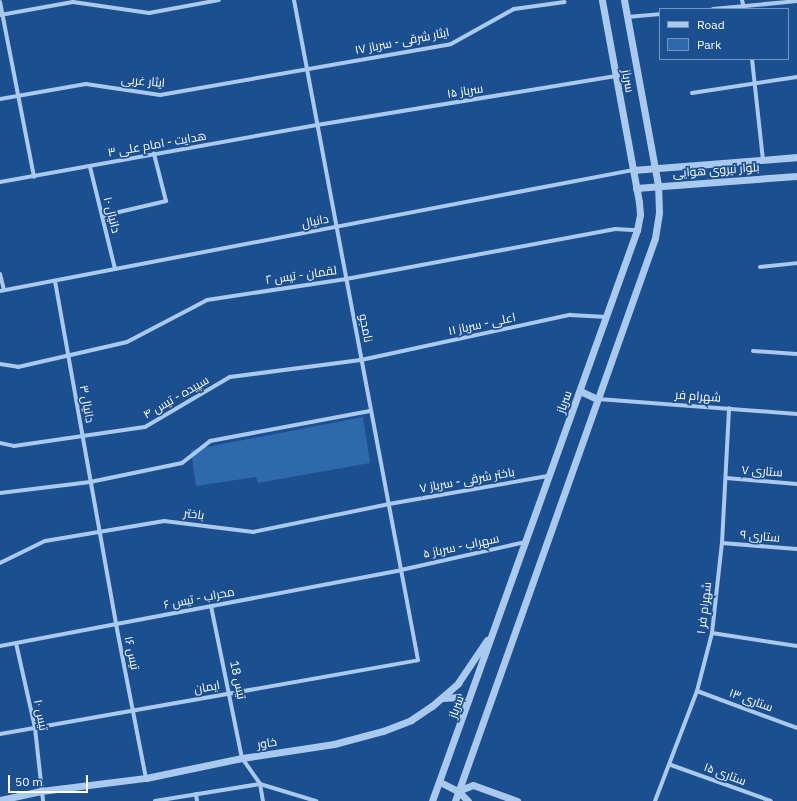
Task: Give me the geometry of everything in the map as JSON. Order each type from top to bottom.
[{"type":"street","points":[[1,15],[73,2],[149,14],[219,0]]},
{"type":"street","name":"نامجو","points":[[294,0],[418,660]]},
{"type":"street","name":"سرباز","points":[[432,801],[465,716],[494,629],[637,230],[640,214],[602,0]]},
{"type":"street","name":"سرباز","points":[[624,0],[658,185]]},
{"type":"street","points":[[742,0],[744,8],[797,1]]},
{"type":"street","points":[[0,2],[1,15],[34,177]]},
{"type":"street","name":"ایثار شرقی - سرباز ۱۷","points":[[307,68],[451,44],[514,9],[565,2]]},
{"type":"street","points":[[627,17],[659,14]]},
{"type":"street","points":[[752,60],[756,82],[763,160]]},
{"type":"street","name":"ایثار غربی","points":[[0,99],[86,84],[160,95],[307,68]]},
{"type":"street","name":"سرباز ۱۵","points":[[317,125],[616,76]]},
{"type":"street","points":[[692,93],[756,82],[797,77]]},
{"type":"street","name":"هدایت - امام علی ۳","points":[[0,182],[317,125]]},
{"type":"street","points":[[102,216],[166,201],[154,154]]},
{"type":"street","name":"بلوار نیروی هوایی","points":[[633,170],[797,157]]},
{"type":"street","name":"دانیال ۱۰","points":[[90,167],[116,269]]},
{"type":"street","name":"دانیال","points":[[2,291],[633,170]]},
{"type":"street","name":"بلوار نیروی هوایی","points":[[636,188],[658,185],[797,176]]},
{"type":"street","points":[[455,801],[655,238],[659,212],[658,185]]},
{"type":"street","name":"لقمان - تیس ۲","points":[[0,364],[18,367],[127,342],[207,300],[346,279],[615,229],[637,230]]},
{"type":"street","points":[[760,267],[797,263]]},
{"type":"street","points":[[0,274],[2,291]]},
{"type":"street","name":"دانیال ۳","points":[[55,280],[99,532]]},
{"type":"street","name":"اعلی - سرباز ۱۱","points":[[362,360],[570,316],[607,317]]},
{"type":"street","points":[[753,352],[797,354]]},
{"type":"street","name":"سپیده - تیس ۴","points":[[0,443],[14,446],[144,427],[230,377],[362,360]]},
{"type":"street","points":[[580,391],[598,398]]},
{"type":"street","name":"شهرام فر","points":[[598,398],[797,414]]},
{"type":"street","name":"شهرام فر ۱","points":[[656,801],[671,765],[697,691],[712,633],[722,543],[729,408]]},
{"type":"street","points":[[0,493],[90,482],[182,463],[210,441],[371,411]]},
{"type":"street","name":"باختر شرقی - سرباز ۷","points":[[389,504],[549,476]]},
{"type":"street","name":"ستاری ۷","points":[[726,478],[797,484]]},
{"type":"street","name":"باختر","points":[[0,563],[46,541],[164,521],[253,532],[389,504]]},
{"type":"street","name":"تیس ۱۶","points":[[99,532],[146,778]]},
{"type":"street","name":"سهراب - سرباز ۵","points":[[401,570],[525,542]]},
{"type":"street","name":"ستاری ۹","points":[[722,543],[797,549]]},
{"type":"street","name":"محراب - تیس ۶","points":[[0,646],[401,570]]},
{"type":"street","name":"تیس 18","points":[[211,606],[231,693],[242,758]]},
{"type":"street","name":"خاور","points":[[0,800],[41,791],[146,778],[242,758],[356,740],[411,720],[439,700],[458,683],[494,629]]},
{"type":"street","points":[[712,633],[797,646]]},
{"type":"street","name":"تیس ۱۰","points":[[16,643],[35,728],[43,801]]},
{"type":"street","name":"ایمان","points":[[0,734],[418,660]]},
{"type":"street","name":"ستاری ۱۳","points":[[697,691],[797,728]]},
{"type":"street","points":[[439,700],[452,696],[462,699],[465,716]]},
{"type":"street","points":[[242,758],[260,784],[264,801]]},
{"type":"street","name":"ستاری ۱۵","points":[[671,765],[772,801]]},
{"type":"street","points":[[440,782],[458,791],[468,801]]},
{"type":"street","points":[[155,801],[260,784],[316,801]]},
{"type":"street","points":[[458,791],[473,786],[517,801]]},
{"type":"street","points":[[196,794],[197,801]]},
{"type":"green space","points":[[363,417],[370,463],[258,483],[256,477],[196,486],[191,450]]}]
